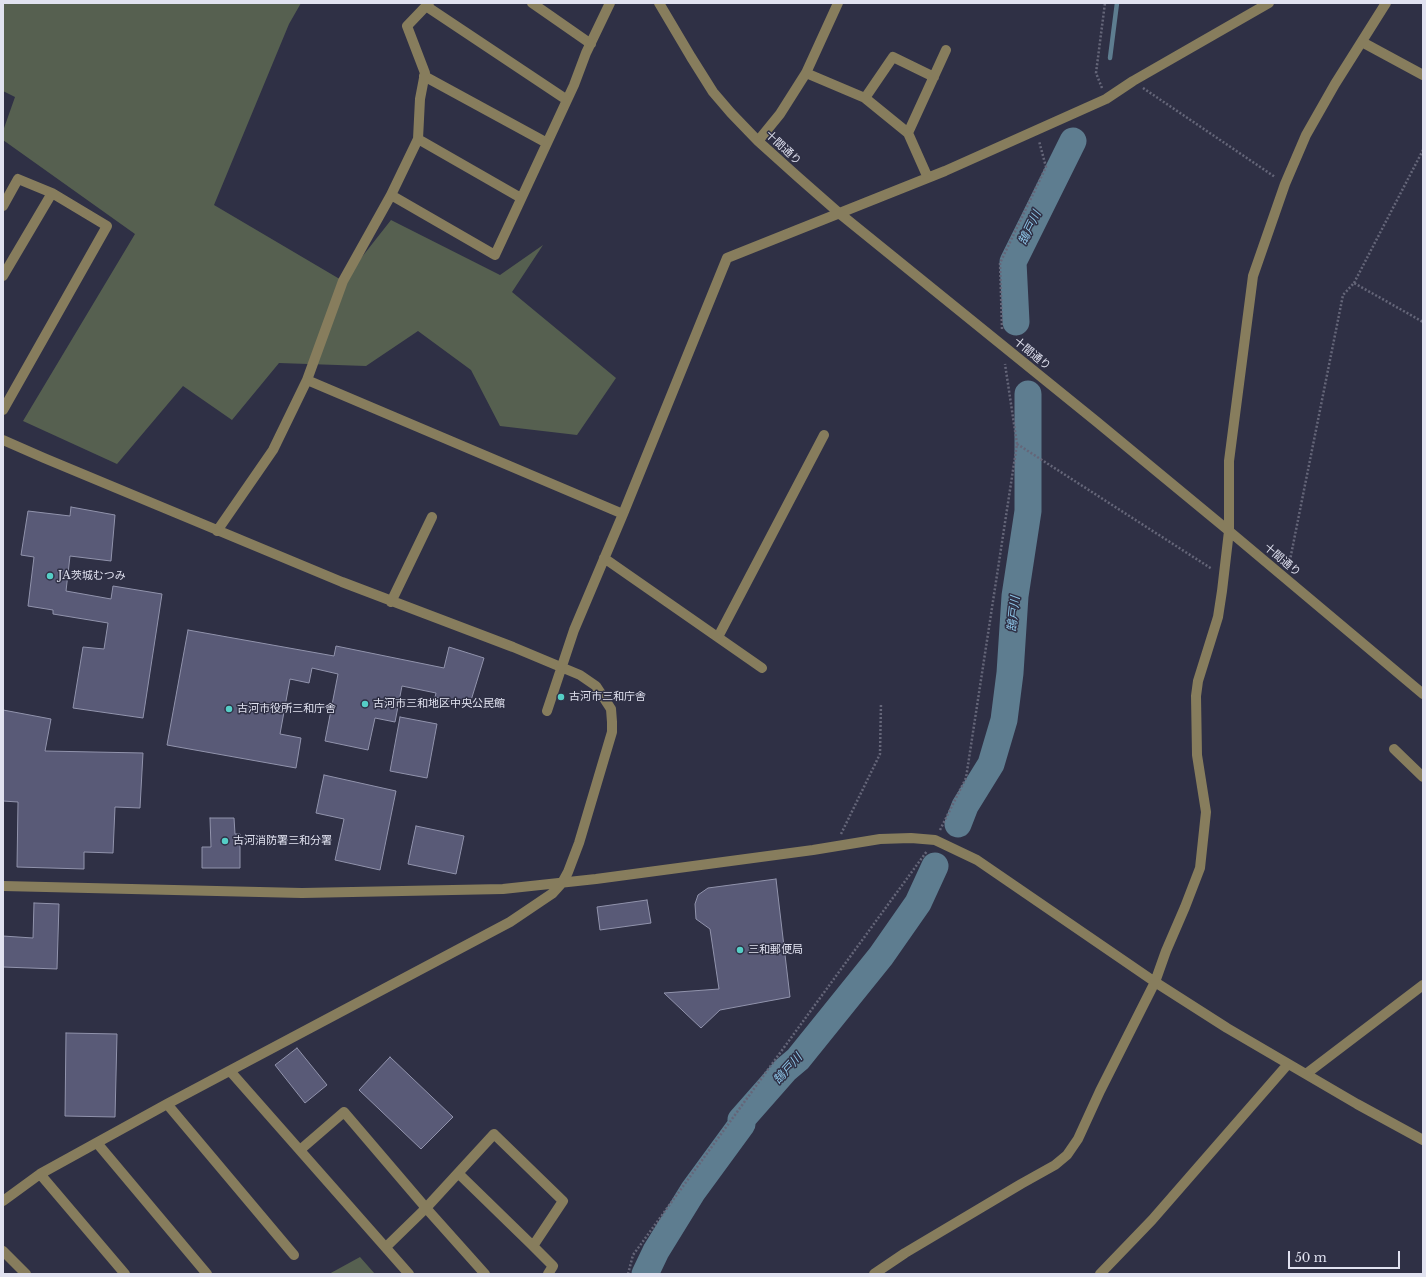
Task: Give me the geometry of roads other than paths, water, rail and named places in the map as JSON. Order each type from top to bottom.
[{"type":"street","points":[[532,3],[591,44]]},
{"type":"street","points":[[391,195],[494,255],[547,144],[610,3]]},
{"type":"street","name":"十間通り","points":[[659,3],[690,57],[713,92],[758,141],[839,213],[1229,531],[1423,694]]},
{"type":"street","points":[[758,141],[780,114],[806,73],[838,3]]},
{"type":"street","points":[[547,711],[574,630],[727,258],[928,178],[1106,99],[1133,81],[1269,3]]},
{"type":"street","points":[[874,1274],[905,1253],[1055,1165],[1067,1155],[1078,1138],[1155,982],[1200,868],[1206,812],[1197,756],[1196,696],[1198,682],[1218,617],[1224,576],[1229,531],[1229,461],[1252,276],[1285,184],[1306,135],[1335,84],[1386,3]]},
{"type":"street","points":[[217,531],[273,450],[308,380],[343,281],[391,195],[418,139],[420,99],[425,73],[407,26],[428,4],[567,100]]},
{"type":"street","points":[[1362,42],[1423,75]]},
{"type":"street","points":[[908,133],[946,50]]},
{"type":"street","points":[[865,98],[893,57],[934,77]]},
{"type":"street","points":[[806,73],[865,98],[908,133],[928,178]]},
{"type":"street","points":[[424,76],[547,144]]},
{"type":"street","points":[[418,139],[521,198]]},
{"type":"street","points":[[3,206],[18,178],[52,193],[107,226],[3,410]]},
{"type":"street","points":[[3,276],[52,193]]},
{"type":"street","points":[[308,380],[623,514]]},
{"type":"street","points":[[718,637],[824,435]]},
{"type":"street","points":[[3,440],[217,531],[391,602],[562,666],[580,675],[596,686],[611,709],[612,722],[612,732],[579,843],[568,872],[562,883],[553,893],[510,922],[167,1104],[40,1174],[3,1201]]},
{"type":"street","points":[[391,602],[432,516]]},
{"type":"street","points":[[604,558],[762,668]]},
{"type":"street","points":[[1394,749],[1423,776]]},
{"type":"street","points":[[3,886],[302,893],[503,889],[562,883],[880,840],[911,838],[935,840],[977,860],[1155,982],[1227,1028],[1357,1104],[1423,1140]]},
{"type":"street","points":[[1306,1074],[1423,985]]},
{"type":"street","points":[[1100,1274],[1152,1220],[1288,1064]]},
{"type":"street","points":[[230,1071],[409,1274]]},
{"type":"street","points":[[167,1104],[294,1255]]},
{"type":"street","points":[[300,1150],[344,1112],[485,1274]]},
{"type":"street","points":[[386,1248],[426,1208],[494,1134],[563,1201],[533,1246]]},
{"type":"street","points":[[97,1143],[207,1274]]},
{"type":"street","points":[[458,1173],[553,1266],[548,1274]]},
{"type":"street","points":[[40,1174],[125,1274]]},
{"type":"street","points":[[3,1251],[26,1274]]},
{"type":"waterway","name":"鵠戸川","points":[[1110,58],[1117,3]]},
{"type":"waterway","name":"鵠戸川","points":[[1016,322],[1013,262],[1073,141]]},
{"type":"waterway","name":"鵠戸川","points":[[958,824],[965,806],[991,764],[1004,720],[1010,673],[1015,596],[1028,511],[1028,394]]},
{"type":"waterway","name":"鵠戸川","points":[[645,1274],[656,1251],[693,1191],[742,1124],[741,1120],[785,1070],[798,1059],[881,956],[918,903],[935,866]]},
{"type":"place","name":"JA茨城むつみ","points":[[50,576]]},
{"type":"place","name":"古河市三和庁舎","points":[[561,697]]},
{"type":"place","name":"古河市三和地区中央公民館","points":[[365,704]]},
{"type":"place","name":"古河市役所三和庁舎","points":[[229,709]]},
{"type":"place","name":"古河消防署三和分署","points":[[225,841]]},
{"type":"place","name":"三和郵便局","points":[[740,950]]}]
